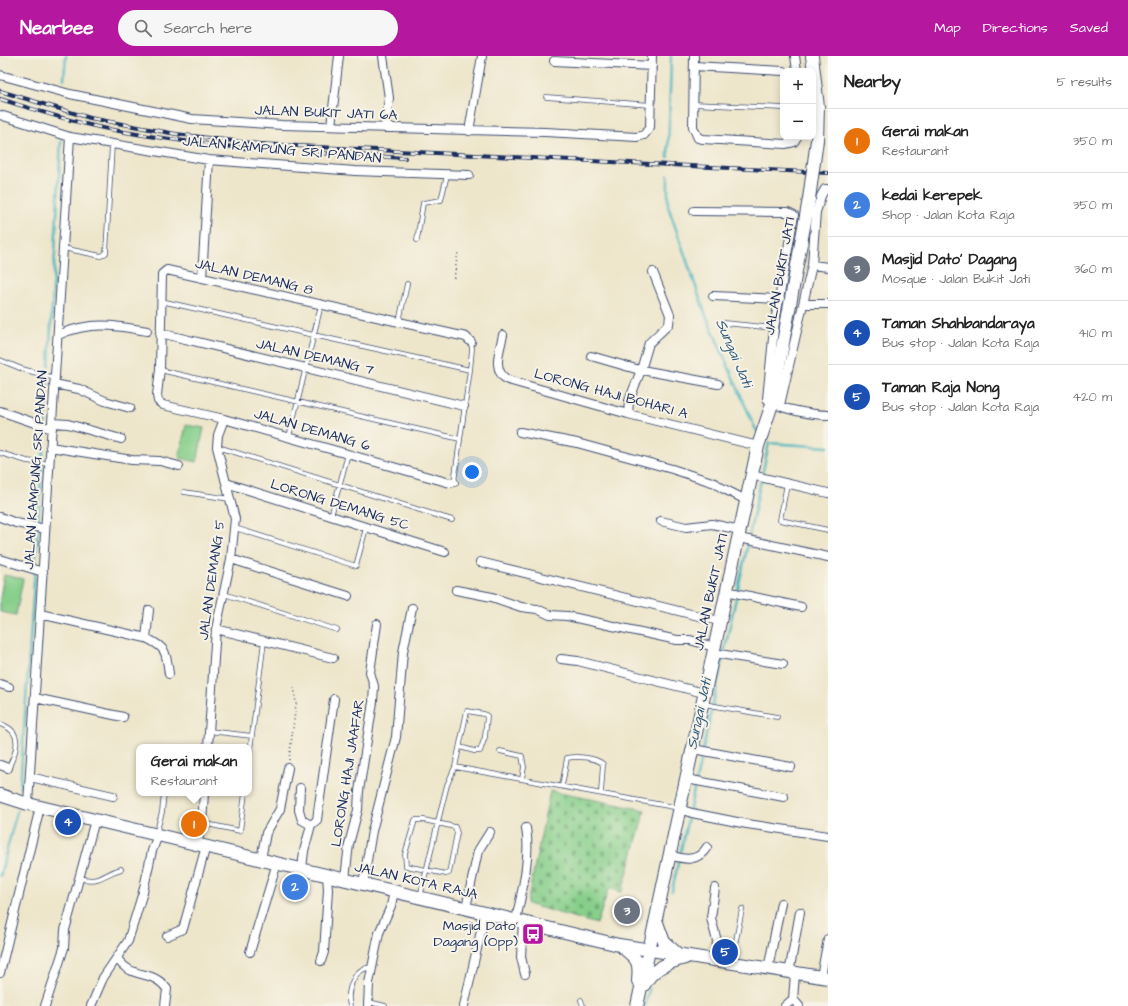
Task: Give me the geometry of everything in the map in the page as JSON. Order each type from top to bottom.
[{"type":"main road","name":"JALAN BUKIT JATI","points":[[638,998],[650,950],[656,917],[677,857],[685,811],[699,751],[705,701],[719,652],[719,621],[733,593],[740,534],[746,500],[755,476],[758,444],[762,429],[776,404],[817,140],[818,107],[812,56]]},
{"type":"main road","name":"JALAN KOTA RAJA","points":[[0,795],[95,820],[619,945],[824,978]]},
{"type":"main road","points":[[656,917],[664,942],[683,956]]},
{"type":"main road","points":[[619,945],[634,955],[637,959],[638,998]]},
{"type":"main road","points":[[638,998],[649,975],[664,964],[683,956]]},
{"type":"street","points":[[330,126],[339,56]]},
{"type":"street","points":[[383,56],[389,98],[385,128]]},
{"type":"street","points":[[469,131],[482,56]]},
{"type":"street","points":[[651,105],[652,56]]},
{"type":"street","points":[[694,56],[693,127],[695,134],[703,140],[785,144],[794,142],[795,140]]},
{"type":"street","points":[[795,56],[797,68]]},
{"type":"street","points":[[554,61],[652,66]]},
{"type":"street","points":[[694,66],[780,71]]},
{"type":"street","name":"JALAN BUKIT JATI 6A","points":[[0,75],[70,94],[192,119],[330,126],[545,132],[637,137],[644,135],[650,127],[651,105]]},
{"type":"street","name":"JALAN KAMPUNG SRI PANDAN","points":[[0,115],[70,137],[208,160],[355,171],[469,175]]},
{"type":"street","name":"JALAN KAMPUNG SRI PANDAN","points":[[0,973],[34,805],[30,777],[40,614],[38,570],[40,529],[49,464],[52,426],[70,137]]},
{"type":"street","points":[[202,278],[208,160]]},
{"type":"street","points":[[776,404],[804,304],[812,265],[816,212],[821,196],[825,189],[828,189]]},
{"type":"street","points":[[694,211],[788,212],[794,215],[774,328],[766,394],[767,399],[776,404],[813,415],[828,415]]},
{"type":"street","points":[[812,265],[828,267]]},
{"type":"street","name":"JALAN DEMANG 8","points":[[163,405],[158,401],[157,395],[160,369],[162,274],[167,270],[466,337],[471,342]]},
{"type":"street","points":[[628,414],[628,401],[641,370],[649,343],[669,324],[670,315],[653,272]]},
{"type":"street","points":[[713,296],[780,299]]},
{"type":"street","points":[[804,304],[828,304]]},
{"type":"street","points":[[58,335],[73,328],[109,324],[147,331]]},
{"type":"street","name":"JALAN DEMANG 7","points":[[160,333],[464,406]]},
{"type":"street","name":"LORONG HAJI BOHARI A","points":[[503,334],[497,366],[502,377],[508,380],[628,414],[758,444]]},
{"type":"street","points":[[591,356],[641,370],[718,384]]},
{"type":"street","points":[[55,381],[79,389],[104,402],[130,408]]},
{"type":"street","name":"JALAN DEMANG 6","points":[[163,405],[224,419],[450,483],[454,482]]},
{"type":"street","points":[[0,411],[52,426],[73,425],[121,439]]},
{"type":"street","name":"JALAN DEMANG 5","points":[[208,744],[216,629],[231,559],[235,519],[217,447],[218,436],[224,419]]},
{"type":"street","points":[[520,432],[577,443],[703,478],[746,500]]},
{"type":"street","points":[[50,447],[132,460],[160,461],[179,466]]},
{"type":"street","points":[[755,476],[828,493]]},
{"type":"street","name":"LORONG DEMANG 5C","points":[[226,483],[445,552]]},
{"type":"street","points":[[0,517],[40,529]]},
{"type":"street","points":[[661,520],[686,527],[712,524],[740,534],[828,557]]},
{"type":"street","points":[[0,559],[38,570]]},
{"type":"street","points":[[231,559],[348,596]]},
{"type":"street","points":[[480,562],[719,621]]},
{"type":"street","points":[[456,590],[492,598],[521,607],[537,609],[550,615],[567,616],[677,640],[690,640],[719,652],[783,664]]},
{"type":"street","points":[[733,593],[801,607]]},
{"type":"street","points":[[363,884],[372,832],[396,737],[403,652],[412,608]]},
{"type":"street","points":[[146,638],[149,610]]},
{"type":"street","points":[[40,614],[146,638],[159,644],[166,652],[169,674]]},
{"type":"street","name":"LORONG HAJI JAAFAR","points":[[345,879],[348,844],[358,810],[359,791],[373,702],[374,686],[370,672],[377,624]]},
{"type":"street","points":[[216,629],[333,658]]},
{"type":"street","points":[[561,659],[578,661],[705,701]]},
{"type":"street","points":[[0,684],[9,687]]},
{"type":"street","points":[[35,698],[123,717]]},
{"type":"street","points":[[302,869],[304,851],[311,825],[317,820],[334,699]]},
{"type":"street","points":[[699,751],[791,767]]},
{"type":"street","points":[[261,859],[266,833],[280,809],[288,768]]},
{"type":"street","points":[[30,777],[113,796]]},
{"type":"street","points":[[692,780],[784,797]]},
{"type":"street","points":[[300,788],[299,810],[302,820],[311,825]]},
{"type":"street","points":[[167,936],[183,929],[202,845],[204,796]]},
{"type":"street","points":[[685,811],[789,831],[828,836]]},
{"type":"street","points":[[45,1006],[64,948],[65,930],[95,820]]},
{"type":"street","points":[[525,974],[521,957],[519,921],[529,842],[526,828]]},
{"type":"street","points":[[466,908],[478,851],[490,832]]},
{"type":"street","points":[[91,1006],[100,982],[109,966],[117,958],[128,940],[143,892],[157,834]]},
{"type":"street","points":[[677,857],[698,857],[704,854],[707,847]]},
{"type":"street","points":[[250,952],[277,863]]},
{"type":"street","points":[[321,960],[324,952],[328,890],[326,875]]},
{"type":"street","points":[[715,888],[711,918],[717,941],[715,961]]},
{"type":"street","points":[[368,1004],[368,991],[379,933],[391,906],[394,891]]},
{"type":"street","points":[[768,969],[781,903]]},
{"type":"street","points":[[464,1006],[482,931],[483,912]]},
{"type":"street","points":[[799,1006],[793,999],[792,973],[800,912]]},
{"type":"street","points":[[824,978],[828,939]]},
{"type":"street","points":[[117,958],[123,968],[161,980],[167,989],[165,1006]]},
{"type":"street","points":[[785,1006],[793,999]]},
{"type":"lane","points":[[546,97],[651,105]]},
{"type":"lane","points":[[693,104],[780,108]]},
{"type":"lane","points":[[63,248],[101,256],[106,252],[112,144]]},
{"type":"lane","points":[[417,240],[424,204],[441,200],[447,174]]},
{"type":"lane","points":[[399,322],[407,284]]},
{"type":"lane","points":[[161,300],[470,370]]},
{"type":"lane","points":[[289,437],[321,305]]},
{"type":"lane","points":[[724,323],[774,328]]},
{"type":"lane","points":[[454,482],[470,370],[472,349],[471,342]]},
{"type":"lane","points":[[0,360],[55,381]]},
{"type":"lane","points":[[160,369],[460,438]]},
{"type":"lane","points":[[217,447],[452,520]]},
{"type":"lane","points":[[0,453],[26,461],[49,464]]},
{"type":"lane","points":[[331,516],[348,454]]},
{"type":"lane","points":[[787,484],[780,520],[828,530]]},
{"type":"lane","points":[[184,492],[230,499]]},
{"type":"lane","points":[[234,528],[356,566],[366,527]]},
{"type":"lane","points":[[224,594],[338,630]]},
{"type":"lane","points":[[251,744],[264,641]]},
{"type":"lane","points":[[705,701],[715,707],[776,717]]},
{"type":"lane","points":[[420,897],[448,785],[455,767],[467,711],[488,716],[485,737],[480,751],[474,752],[460,747]]},
{"type":"lane","points":[[0,724],[10,727],[16,736],[15,755],[4,766]]},
{"type":"lane","points":[[210,731],[252,736]]},
{"type":"lane","points":[[500,751],[522,756],[524,767],[522,779]]},
{"type":"lane","points":[[562,786],[566,758],[573,756],[591,759],[603,764],[601,794]]},
{"type":"lane","points":[[455,767],[562,786],[685,811]]},
{"type":"lane","points":[[157,834],[164,796]]},
{"type":"lane","points":[[202,823],[240,831],[245,796]]},
{"type":"lane","points":[[415,820],[455,827],[457,834],[449,873],[446,874],[426,871],[406,866],[405,854],[415,820]]},
{"type":"lane","points":[[79,878],[90,881],[96,880],[121,869]]},
{"type":"lane","points":[[731,963],[742,909]]},
{"type":"lane","points":[[350,1006],[348,999],[353,981],[360,970],[365,968],[373,968]]},
{"type":"lane","points":[[582,1000],[583,1006]]},
{"type":"lane","points":[[368,1004],[385,1006]]},
{"type":"path","points":[[454,278],[458,252]]},
{"type":"path","points":[[288,768],[296,704],[294,685]]},
{"type":"green space","points":[[186,425],[204,428],[197,462],[179,458]]},
{"type":"green space","points":[[4,575],[23,579],[16,615],[0,612],[0,598]]},
{"type":"green space","points":[[550,791],[645,810],[622,892],[609,888],[597,924],[527,904]]},
{"type":"waterway","points":[[64,79],[66,56]]},
{"type":"waterway","name":"Sungai Jati","points":[[668,157],[671,56]]},
{"type":"waterway","points":[[49,365],[61,140]]},
{"type":"waterway","name":"Sungai Jati","points":[[668,175],[668,206],[705,313],[755,428],[759,433]]},
{"type":"waterway","points":[[45,424],[47,398]]},
{"type":"waterway","points":[[43,456],[45,432]]},
{"type":"waterway","points":[[769,443],[828,447]]},
{"type":"waterway","name":"Sungai Jati","points":[[749,536],[769,443]]},
{"type":"waterway","points":[[20,788],[42,465]]},
{"type":"waterway","name":"Sungai Jati","points":[[672,891],[748,543]]},
{"type":"waterway","points":[[0,876],[17,811]]},
{"type":"waterway","name":"Sungai Jati","points":[[645,1006],[649,989]]},
{"type":"railway","points":[[0,91],[90,118],[176,134],[259,144],[828,173]]},
{"type":"railway","points":[[0,99],[108,129],[253,149]]},
{"type":"railway","points":[[319,153],[405,158]]},
{"type":"place","name":"Taman Shahbandaraya","points":[[68,822]]},
{"type":"place","name":"Gerai makan","points":[[194,824]]},
{"type":"place","name":"kedai kerepek","points":[[295,887]]},
{"type":"place","name":"Masjid Dato' Dagang","points":[[627,911]]},
{"type":"place","name":"Masjid Dato' Dagang (Opp)","points":[[533,934]]},
{"type":"place","name":"Taman Raja Nong","points":[[725,952]]}]
